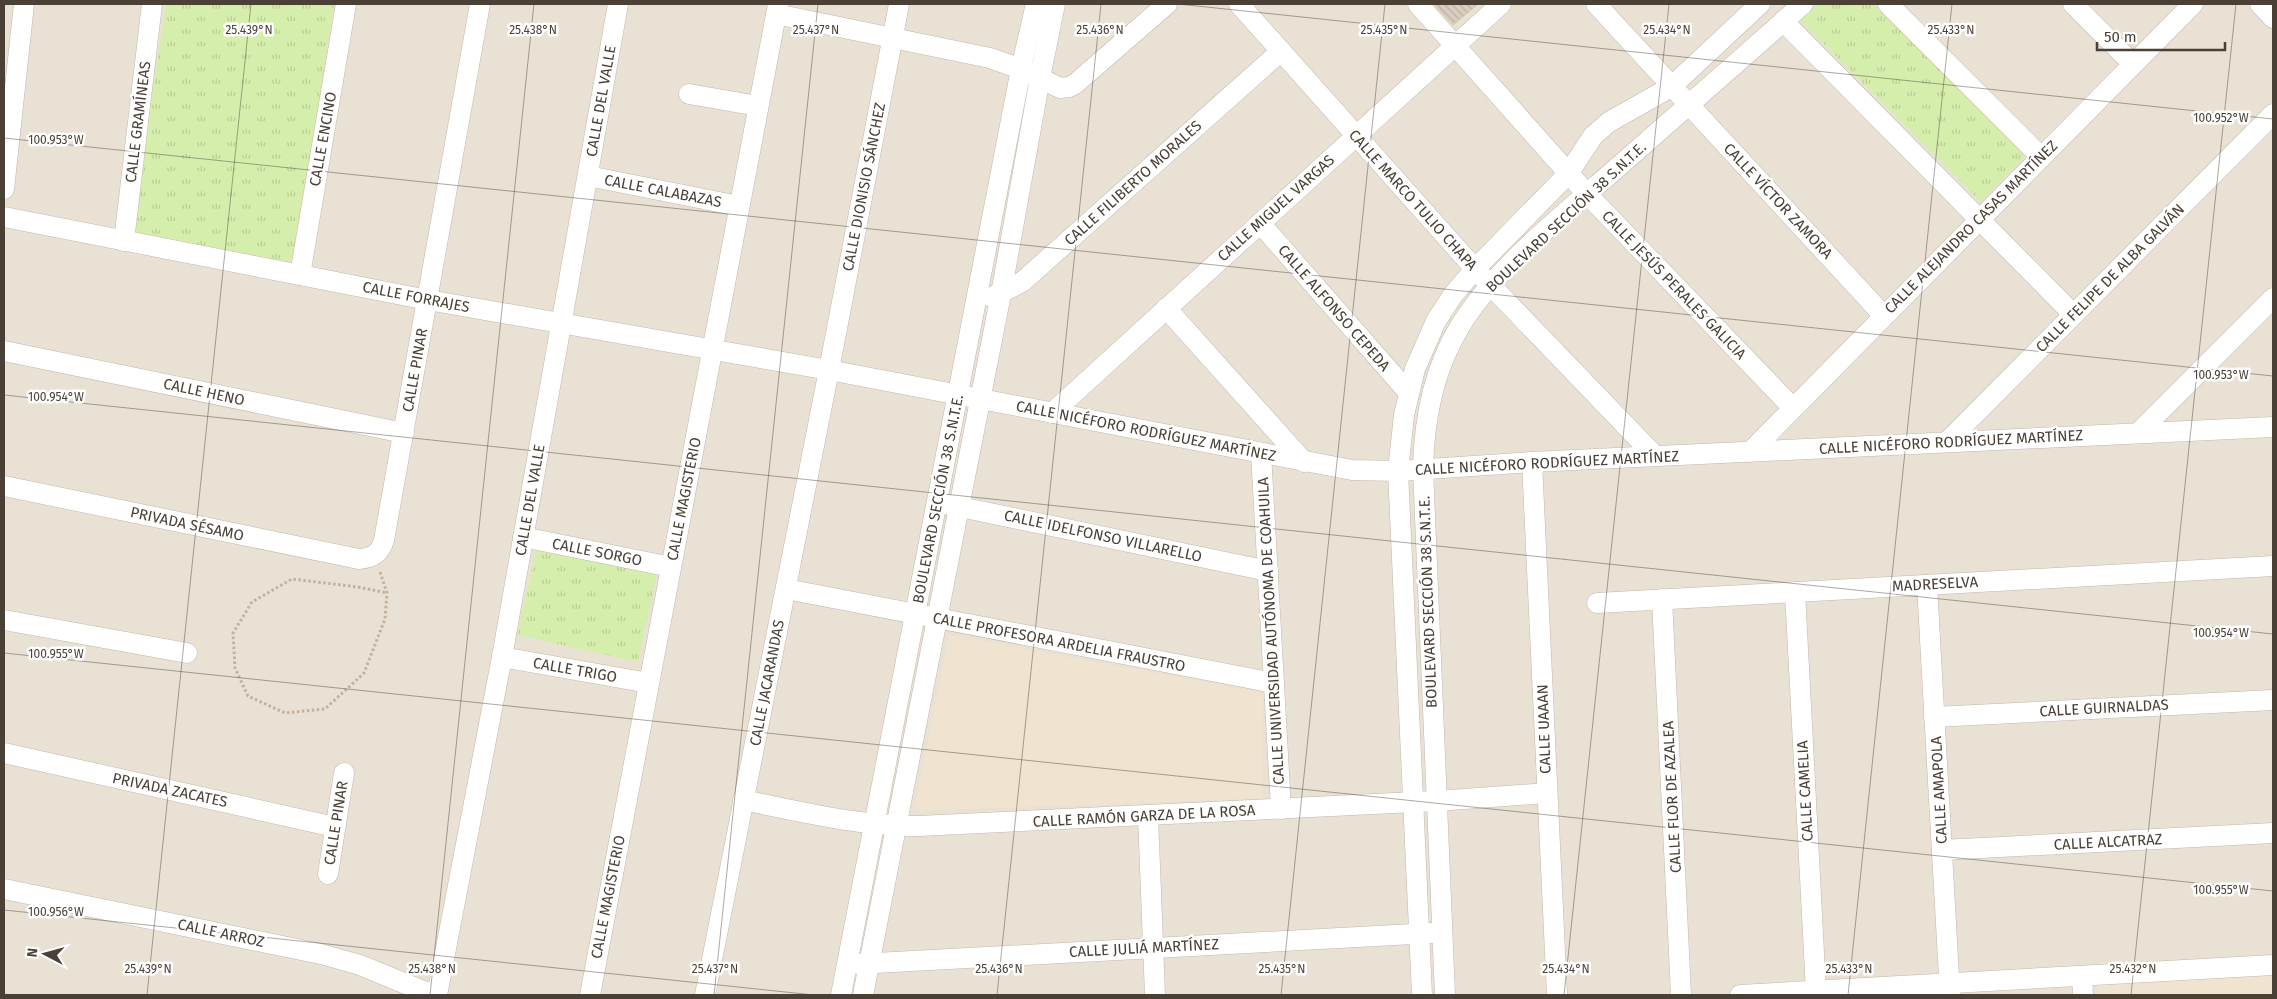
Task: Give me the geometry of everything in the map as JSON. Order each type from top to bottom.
[{"type":"street","points":[[4,189],[24,4]]},
{"type":"street","name":"CALLE GRAMÍNEAS","points":[[124,241],[152,4]]},
{"type":"street","name":"CALLE ENCINO","points":[[300,275],[346,4]]},
{"type":"street","name":"CALLE PINAR","points":[[370,558],[382,548],[384,540],[480,4]]},
{"type":"street","name":"CALLE DEL VALLE","points":[[437,995],[502,657],[618,4]]},
{"type":"street","name":"CALLE DIONISIO SÁNCHEZ","points":[[829,370],[899,4]]},
{"type":"street","name":"BOULEVARD SECCIÓN 38 S.N.T.E.","points":[[841,995],[1036,4]]},
{"type":"street","name":"BOULEVARD SECCIÓN 38 S.N.T.E.","points":[[862,995],[1001,294],[1055,4]]},
{"type":"street","points":[[777,9],[892,37],[990,58],[1022,69],[1060,88],[1069,88],[1076,84],[1167,4]]},
{"type":"street","name":"CALLE MARCO TULIO CHAPA","points":[[1238,4],[1475,269],[1655,456]]},
{"type":"street","name":"CALLE JESÚS PERALES GALICIA","points":[[1418,4],[1568,174],[1793,408]]},
{"type":"street","name":"CALLE MIGUEL VARGAS","points":[[1052,413],[1501,4]]},
{"type":"street","name":"CALLE VÍCTOR ZAMORA","points":[[1596,4],[1688,106],[1884,316]]},
{"type":"street","name":"BOULEVARD SECCIÓN 38 S.N.T.E.","points":[[1422,995],[1398,471],[1400,441],[1408,392],[1425,344],[1436,321],[1453,296],[1475,269],[1568,174],[1593,136],[1609,122],[1671,87],[1760,4]]},
{"type":"street","name":"BOULEVARD SECCIÓN 38 S.N.T.E.","points":[[1445,995],[1422,469],[1423,439],[1434,385],[1458,329],[1490,285],[1587,194],[1803,4]]},
{"type":"street","points":[[1888,4],[2042,156]]},
{"type":"street","points":[[2073,4],[2133,64]]},
{"type":"street","name":"CALLE ALEJANDRO CASAS MARTÍNEZ","points":[[1750,452],[2193,4]]},
{"type":"street","points":[[2260,4],[2273,18]]},
{"type":"street","name":"CALLE MAGISTERIO","points":[[590,995],[777,9]]},
{"type":"street","points":[[1783,22],[2073,314]]},
{"type":"street","name":"CALLE FILIBERTO MORALES","points":[[978,301],[1001,294],[1022,282],[1280,51]]},
{"type":"street","points":[[689,94],[758,106]]},
{"type":"street","name":"CALLE FELIPE DE ALBA GALVÁN","points":[[1946,442],[2273,114]]},
{"type":"street","name":"CALLE CALABAZAS","points":[[588,176],[739,206]]},
{"type":"street","name":"CALLE FORRAJES","points":[[4,217],[428,300],[829,370]]},
{"type":"street","name":"CALLE ALFONSO CEPEDA","points":[[1260,223],[1408,392]]},
{"type":"street","points":[[2138,433],[2273,298]]},
{"type":"street","points":[[1166,308],[1304,462]]},
{"type":"street","name":"CALLE HENO","points":[[4,350],[404,433]]},
{"type":"street","name":"CALLE NICÉFORO RODRÍGUEZ MARTÍNEZ","points":[[829,370],[1352,470],[1398,471],[1532,462],[2273,427]]},
{"type":"street","name":"CALLE JACARANDAS","points":[[705,995],[829,370]]},
{"type":"street","name":"CALLE UNIVERSIDAD AUTÓNOMA DE COAHUILA","points":[[1261,453],[1281,809]]},
{"type":"street","name":"CALLE UAAAN","points":[[1532,462],[1557,995]]},
{"type":"street","name":"PRIVADA SÉSAMO","points":[[4,486],[349,557],[370,558]]},
{"type":"street","name":"CALLE IDELFONSO VILLARELLO","points":[[938,502],[1268,570]]},
{"type":"street","name":"CALLE SORGO","points":[[523,537],[671,566]]},
{"type":"street","name":"MADRESELVA","points":[[1597,603],[2273,566]]},
{"type":"street","name":"CALLE AMAPOLA","points":[[1927,585],[1949,989]]},
{"type":"street","name":"CALLE PROFESORA ARDELIA FRAUSTRO","points":[[786,589],[1274,683]]},
{"type":"street","name":"CALLE CAMELIA","points":[[1795,592],[1816,991]]},
{"type":"street","name":"CALLE FLOR DE AZALEA","points":[[1662,599],[1681,995]]},
{"type":"street","points":[[4,620],[187,653]]},
{"type":"street","name":"CALLE TRIGO","points":[[502,657],[649,683]]},
{"type":"street","name":"CALLE GUIRNALDAS","points":[[1934,716],[2273,700]]},
{"type":"street","name":"PRIVADA ZACATES","points":[[4,753],[335,826]]},
{"type":"street","name":"CALLE PINAR","points":[[328,874],[344,773]]},
{"type":"street","name":"CALLE RAMÓN GARZA DE LA ROSA","points":[[743,800],[875,825],[895,826],[1148,816],[1436,801],[1547,793]]},
{"type":"street","points":[[1148,816],[1155,995]]},
{"type":"street","name":"CALLE ALCATRAZ","points":[[1942,850],[2273,833]]},
{"type":"street","name":"CALLE ARROZ","points":[[4,889],[321,954],[360,964],[433,995]]},
{"type":"street","name":"CALLE JULIÁ MARTÍNEZ","points":[[847,964],[1442,933]]},
{"type":"street","points":[[1740,995],[1816,991],[2083,985],[2273,965]]},
{"type":"path","points":[[370,558],[380,571],[387,593],[385,619],[364,673],[325,709],[285,713],[248,696],[235,668],[233,633],[252,602],[292,579],[358,587],[387,593]]},
{"type":"shaded area","points":[[4,4],[2273,4],[2273,995],[4,995]]},
{"type":"shaded area","points":[[949,635],[1263,693],[1262,798],[914,811]]},
{"type":"shaded area","points":[[2273,974],[2273,995],[2098,995],[2097,981]]},
{"type":"green space","points":[[166,4],[334,4],[294,265],[130,234]]},
{"type":"green space","points":[[1817,4],[1878,4],[2029,152],[1981,202],[1800,20]]},
{"type":"green space","points":[[537,546],[657,573],[638,662],[517,635]]},
{"type":"building","points":[[1434,4],[1478,4],[1453,25]]}]
